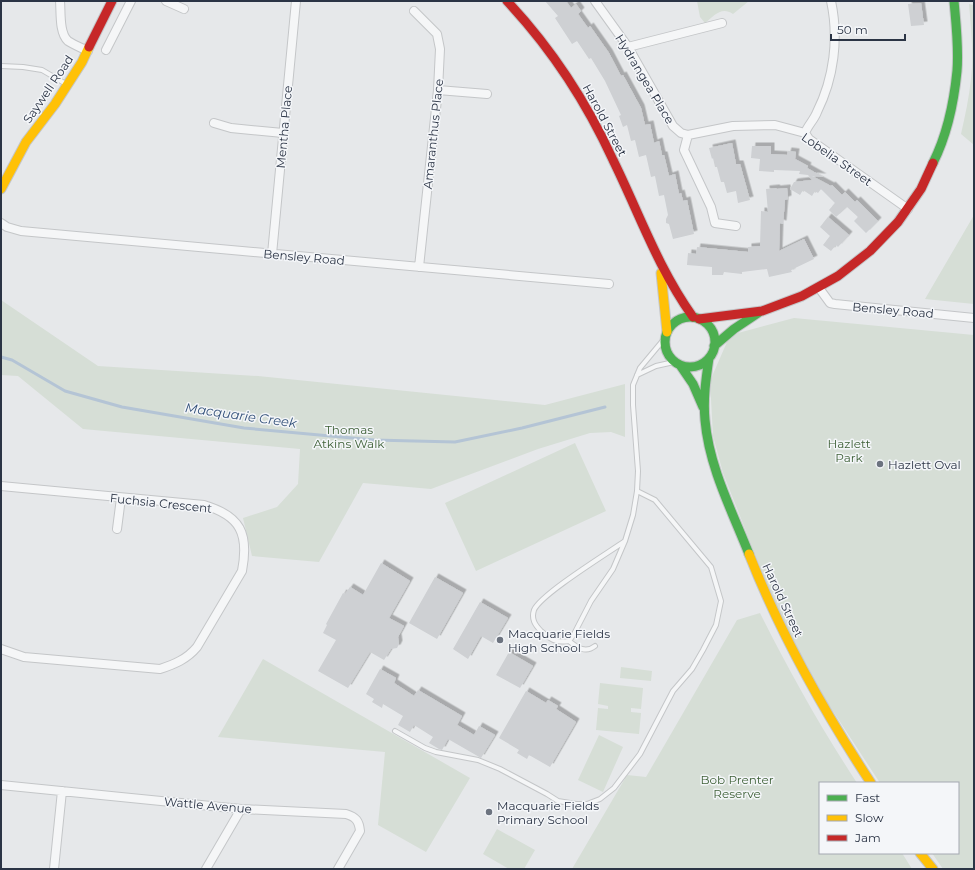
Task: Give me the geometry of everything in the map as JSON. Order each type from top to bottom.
[{"type":"main road","name":"Saywell Road","points":[[1,189],[26,142],[67,85],[88,51],[112,1]]},
{"type":"main road","name":"Harold Street","points":[[507,1],[539,38],[567,76],[593,118],[619,172],[659,264],[673,290],[696,318]]},
{"type":"main road","points":[[696,318],[704,322],[711,330],[714,335],[714,346],[709,358],[705,362],[693,367],[677,364],[666,351],[666,335],[670,326],[680,319],[761,311],[797,298],[819,288],[847,271],[869,253],[892,230],[908,209],[926,179],[935,161],[947,127],[957,70],[954,1]]},
{"type":"main road","name":"Harold Street","points":[[659,264],[665,308],[666,335]]},
{"type":"main road","points":[[714,346],[734,329],[761,311]]},
{"type":"main road","name":"Harold Street","points":[[709,358],[706,382],[706,428],[711,451],[726,496],[764,592],[786,638],[833,724],[870,782]]},
{"type":"main road","name":"Harold Street","points":[[677,364],[699,394],[705,414]]},
{"type":"main road","points":[[921,854],[933,869]]},
{"type":"street","points":[[60,1],[62,29],[66,37],[68,40],[88,51]]},
{"type":"street","points":[[106,50],[131,1]]},
{"type":"street","points":[[166,1],[184,8]]},
{"type":"street","name":"Mentha Place","points":[[272,254],[296,1]]},
{"type":"street","name":"Hydrangea Place","points":[[595,1],[628,47],[673,126],[688,136]]},
{"type":"street","points":[[805,133],[817,113],[832,70],[835,47],[832,1]]},
{"type":"street","name":"Amaranthus Place","points":[[414,11],[437,34],[440,49],[438,90],[419,267]]},
{"type":"street","points":[[628,47],[722,23]]},
{"type":"street","points":[[438,90],[487,94]]},
{"type":"street","points":[[214,123],[231,128],[283,133]]},
{"type":"street","name":"Lobelia Street","points":[[688,136],[733,126],[775,125],[805,133],[809,138],[908,209]]},
{"type":"street","points":[[688,136],[684,150],[686,158],[711,207],[715,223],[736,226]]},
{"type":"street","name":"Bensley Road","points":[[1,223],[7,227],[21,231],[609,284]]},
{"type":"street","name":"Bensley Road","points":[[819,288],[830,303],[835,304],[974,318]]},
{"type":"street","name":"Fuchsia Crescent","points":[[1,486],[204,505],[218,509],[231,518],[241,529],[245,544],[245,557],[242,571],[193,651],[190,655],[176,664],[160,669],[24,657],[1,649]]},
{"type":"street","points":[[117,529],[120,498]]},
{"type":"street","name":"Wattle Avenue","points":[[1,785],[241,808],[346,814],[354,816],[358,820],[360,831],[338,869]]},
{"type":"street","points":[[54,869],[62,791]]},
{"type":"street","points":[[206,869],[241,808]]},
{"type":"lane","points":[[1,66],[24,67],[42,70],[67,85]]},
{"type":"lane","points":[[569,641],[591,601],[614,569],[625,541],[633,515],[637,491],[638,471],[633,385],[645,360],[666,335]]},
{"type":"lane","points":[[637,376],[656,366],[677,364]]},
{"type":"lane","points":[[395,731],[425,748],[436,752],[478,760],[500,769],[558,801],[587,804],[600,799],[614,788],[640,754],[673,691],[696,663],[716,625],[719,614],[719,593],[711,567],[655,500],[637,491]]},
{"type":"lane","points":[[595,646],[588,650],[581,649],[569,641],[562,642],[551,640],[537,628],[534,623],[533,616],[535,608],[566,582],[625,541]]},
{"type":"green space","points":[[697,1],[749,1],[733,14],[721,11],[705,23],[700,17]]},
{"type":"green space","points":[[969,4],[974,5],[974,145],[961,134],[972,70],[972,42]]},
{"type":"green space","points":[[974,215],[974,304],[925,299]]},
{"type":"green space","name":"Thomas Atkins Walk","points":[[1,300],[98,366],[258,376],[545,405],[625,384],[625,437],[611,432],[590,433],[538,449],[431,489],[363,483],[319,562],[252,556],[243,518],[277,507],[298,484],[300,449],[83,429],[18,376],[1,375]]},
{"type":"green space","name":"Hazlett Park","points":[[794,318],[974,335],[974,869],[943,869],[933,854],[959,854],[959,782],[879,782],[827,702],[777,610],[723,473],[713,436],[710,381],[727,342],[738,333]]},
{"type":"green space","points":[[575,443],[606,511],[476,571],[445,503]]},
{"type":"green space","name":"Bob Prenter Reserve","points":[[760,613],[806,699],[856,782],[819,782],[819,854],[903,854],[912,869],[572,869],[627,775],[646,777],[737,620]]},
{"type":"green space","points":[[263,659],[470,778],[426,852],[378,825],[385,752],[218,737]]},
{"type":"green space","points":[[621,667],[652,671],[651,681],[620,678]]},
{"type":"green space","points":[[600,683],[643,688],[641,709],[631,708],[631,712],[641,713],[639,734],[596,730],[598,708],[608,709],[608,706],[598,704]]},
{"type":"green space","points":[[599,735],[623,747],[603,792],[578,780]]},
{"type":"green space","points":[[497,829],[535,850],[524,869],[509,869],[483,854]]},
{"type":"building","points":[[545,1],[566,1],[571,8],[576,4],[581,11],[578,14],[588,28],[590,26],[609,53],[641,108],[645,125],[650,124],[654,143],[659,141],[669,176],[675,174],[679,194],[681,193],[683,201],[687,200],[694,234],[673,239],[669,224],[666,223],[668,215],[664,195],[659,196],[655,176],[651,177],[646,155],[639,157],[635,140],[631,141],[627,125],[623,127],[619,116],[621,115],[605,81],[591,58],[589,59],[577,41],[572,44],[555,18],[558,16]]},
{"type":"building","points":[[921,3],[924,25],[911,26],[908,4]]},
{"type":"building","points":[[732,143],[736,164],[740,164],[750,200],[738,203],[736,191],[727,193],[724,182],[721,182],[717,167],[715,167],[709,148]]},
{"type":"building","points":[[752,146],[771,146],[771,154],[787,155],[788,151],[796,152],[795,159],[823,177],[812,176],[831,186],[832,185],[842,195],[845,192],[855,202],[857,200],[878,221],[866,233],[854,221],[858,217],[847,207],[836,217],[829,210],[835,203],[821,189],[818,193],[815,191],[812,196],[803,190],[800,195],[790,189],[794,182],[812,180],[808,175],[799,174],[800,171],[759,171],[760,159],[751,158]]},
{"type":"building","points":[[787,188],[788,199],[785,200],[783,224],[780,223],[779,251],[804,239],[814,259],[791,270],[792,272],[769,277],[767,269],[742,272],[742,274],[724,272],[723,275],[712,275],[712,267],[687,265],[688,253],[696,254],[697,247],[748,252],[748,247],[760,246],[761,211],[768,212],[766,189]]},
{"type":"building","points":[[828,217],[849,235],[838,247],[836,245],[831,251],[823,245],[830,236],[820,227]]},
{"type":"building","points":[[381,563],[410,581],[389,618],[404,626],[398,637],[399,644],[397,648],[391,649],[384,660],[370,652],[348,688],[318,671],[336,640],[323,633],[327,625],[326,624],[343,593],[345,594],[350,587],[363,595]]},
{"type":"building","points":[[435,577],[463,593],[437,639],[409,623]]},
{"type":"building","points":[[480,602],[508,618],[493,643],[481,636],[468,659],[453,649]]},
{"type":"building","points":[[509,652],[533,666],[520,688],[496,675]]},
{"type":"building","points":[[380,669],[396,678],[394,683],[414,696],[418,690],[462,716],[457,725],[474,735],[479,726],[495,735],[481,758],[448,739],[442,750],[439,749],[429,743],[433,737],[414,725],[410,732],[398,725],[403,716],[383,704],[382,708],[372,702],[374,699],[366,694]]},
{"type":"building","points":[[526,691],[546,703],[548,700],[558,706],[556,709],[576,722],[550,767],[529,755],[527,759],[517,753],[519,750],[499,738]]},
{"type":"waterway","name":"Macquarie Creek","points":[[1,357],[12,360],[65,391],[122,407],[244,428],[374,440],[455,442],[522,428],[605,407]]},
{"type":"traffic: fast","points":[[933,163],[946,130],[956,83],[958,54],[954,1]]},
{"type":"traffic: fast","points":[[714,346],[734,329],[758,313]]},
{"type":"traffic: fast","points":[[690,317],[700,319],[708,324],[713,332],[715,342],[713,352],[708,360],[700,365],[690,367],[680,365],[672,360],[667,352],[665,342],[667,332],[672,324],[680,319],[690,317]]},
{"type":"traffic: fast","points":[[709,358],[704,404],[707,437],[716,472],[749,554]]},
{"type":"traffic: fast","points":[[680,365],[693,384],[703,407]]},
{"type":"traffic: slow","points":[[1,189],[26,142],[55,104],[82,62],[89,47]]},
{"type":"traffic: slow","points":[[661,273],[667,332]]},
{"type":"traffic: slow","points":[[749,554],[761,584],[804,672],[836,728],[870,782]]},
{"type":"traffic: slow","points":[[921,854],[933,869]]},
{"type":"traffic: jam","points":[[89,47],[112,1]]},
{"type":"traffic: jam","points":[[507,1],[553,56],[579,96],[623,180],[669,279],[693,317]]},
{"type":"traffic: jam","points":[[699,319],[762,311],[802,296],[838,276],[870,251],[898,222],[921,189],[933,163]]},
{"type":"place","name":"Hazlett Oval","points":[[880,464]]},
{"type":"place","name":"Macquarie Fields High School","points":[[500,640]]},
{"type":"place","name":"Macquarie Fields Primary School","points":[[489,812]]}]
